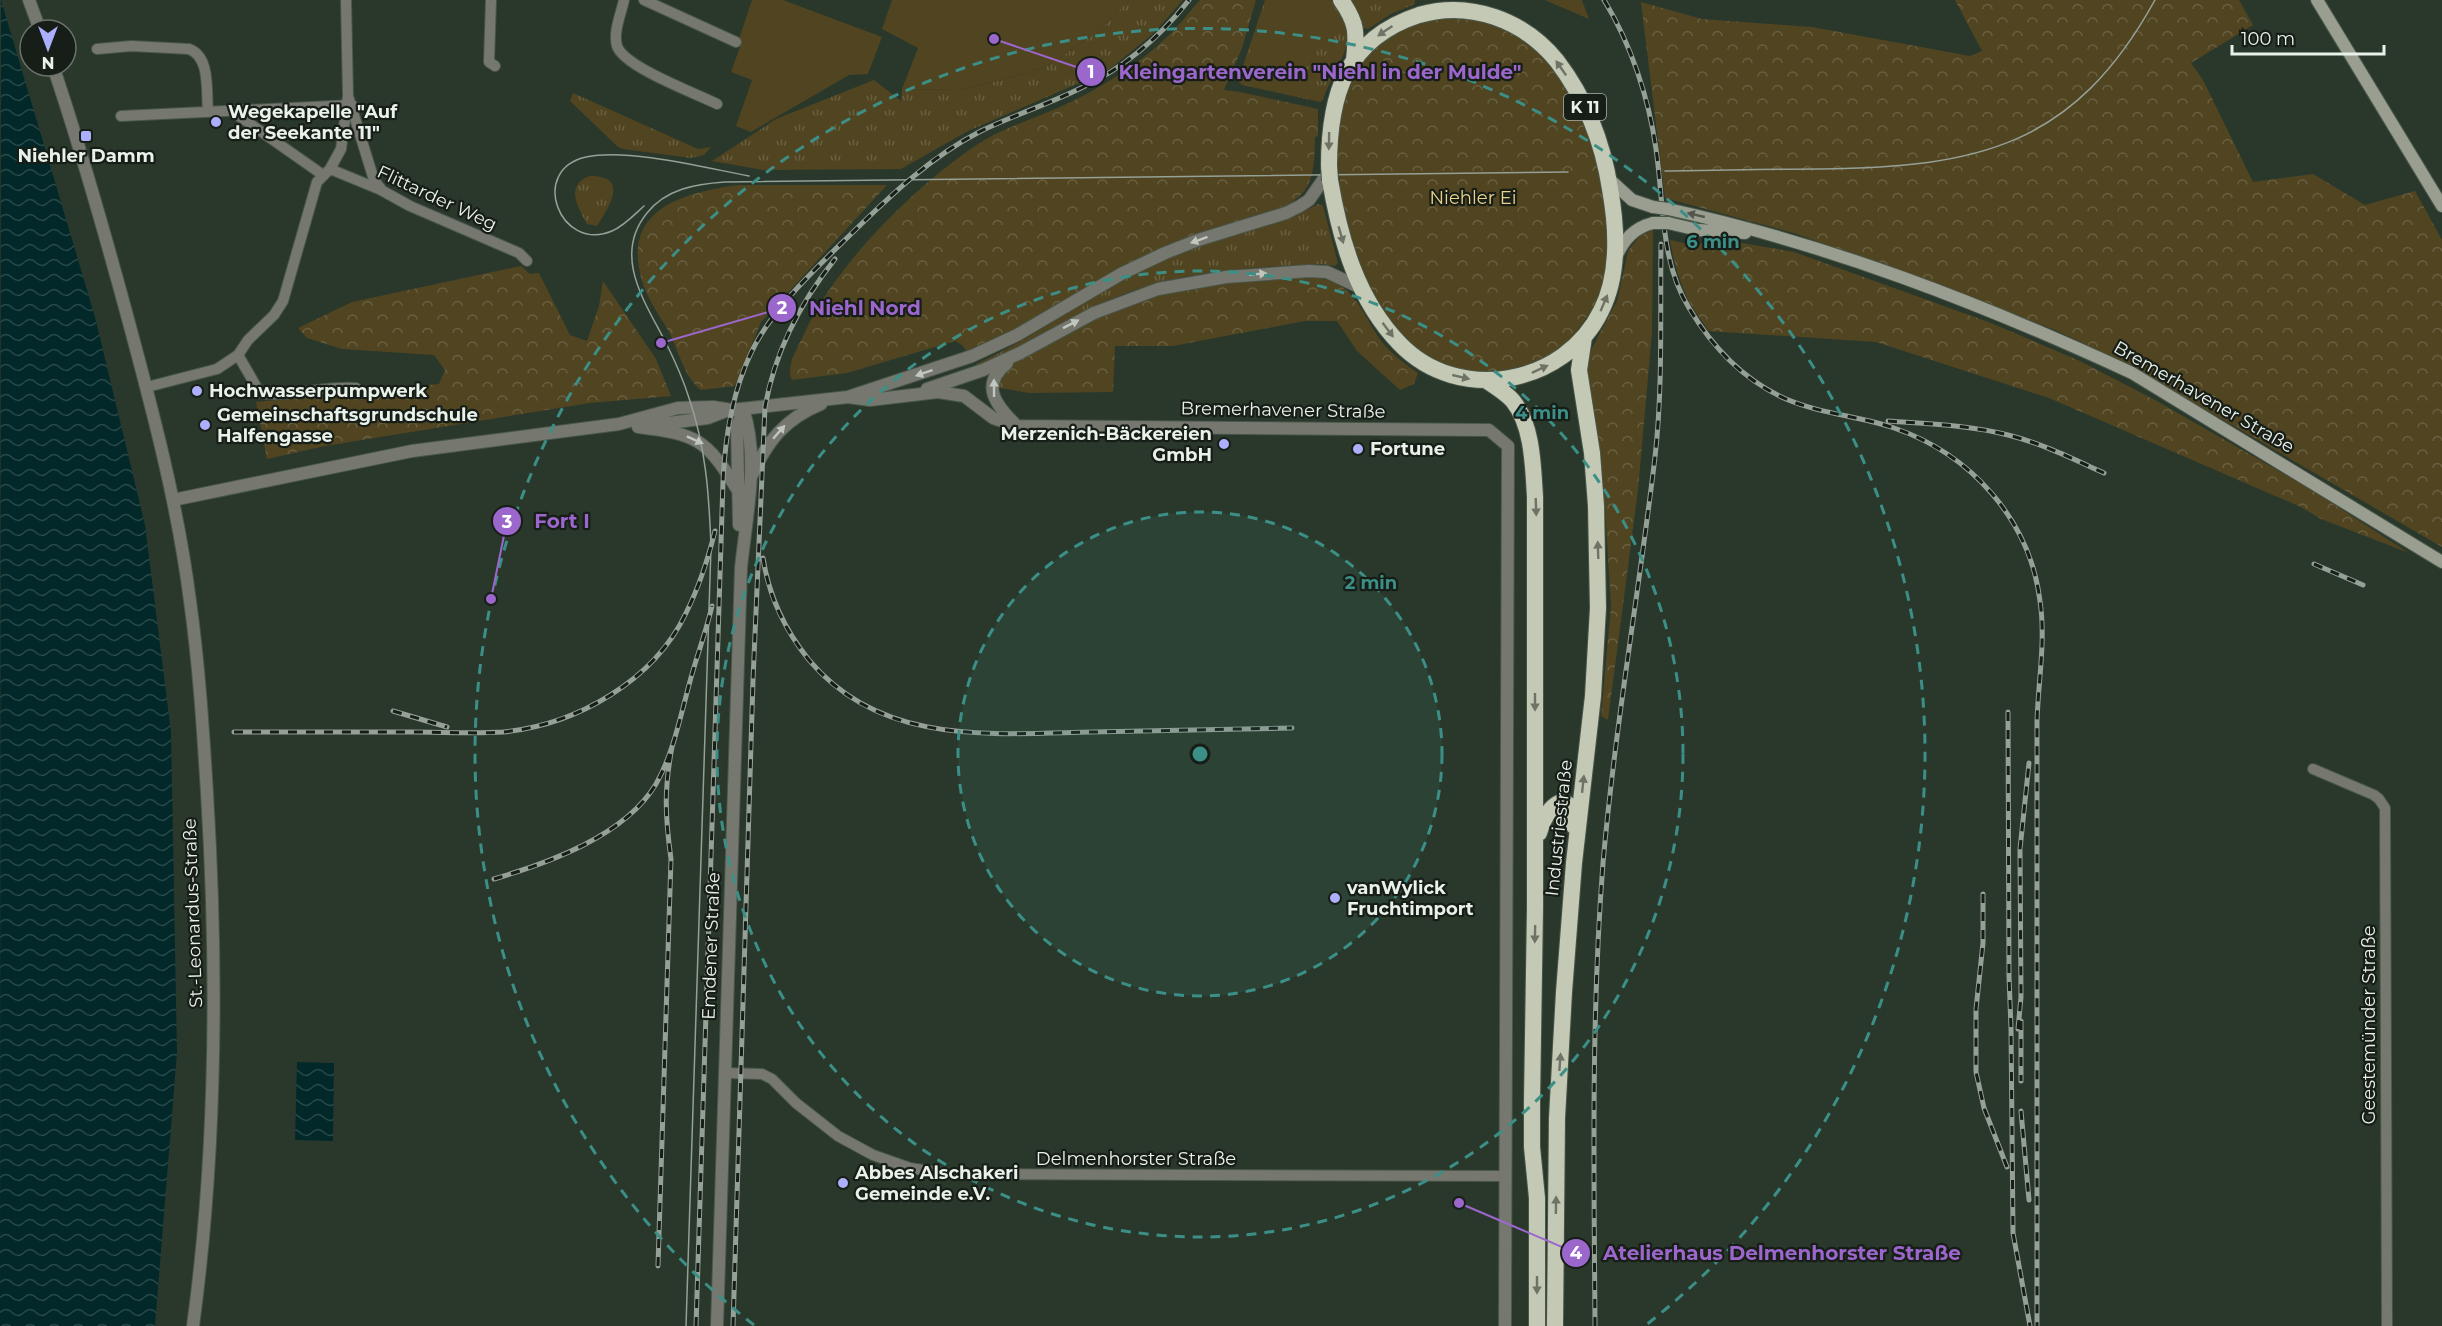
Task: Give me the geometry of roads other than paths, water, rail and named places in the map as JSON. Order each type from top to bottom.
[{"type":"highway","points":[[1341,0],[1357,32],[1354,60]]},
{"type":"highway","points":[[1428,0],[1466,10]]},
{"type":"highway","name":"K 11","points":[[1466,10],[1502,18],[1534,36],[1562,68],[1597,134],[1609,179],[1615,222],[1614,261],[1608,294],[1588,331],[1559,359],[1545,367],[1512,379],[1487,381],[1466,378],[1430,366],[1402,347],[1389,332],[1361,288],[1344,247],[1328,176],[1332,110],[1341,84],[1354,60],[1378,36],[1406,20],[1424,14],[1466,10]]},
{"type":"highway","name":"Industriestraße","points":[[1555,1326],[1557,1118],[1574,863],[1592,707],[1598,608],[1596,506],[1592,453],[1579,370],[1588,331]]},
{"type":"highway","name":"Industriestraße","points":[[1487,381],[1510,398],[1519,411],[1527,434],[1533,473],[1536,533],[1532,1101],[1537,1198],[1537,1326]]},
{"type":"highway","points":[[1534,855],[1546,812],[1558,803],[1565,803],[1574,817],[1574,863]]},
{"type":"main road","points":[[2317,0],[2442,206]]},
{"type":"main road","name":"Bremerhavener Straße","points":[[1609,179],[1632,200],[1813,246],[1992,312],[2132,373],[2442,562]]},
{"type":"main road","name":"Bremerhavener Straße","points":[[1614,261],[1626,238],[1634,230],[1653,223],[1668,223],[1709,231],[1764,233]]},
{"type":"street","points":[[29,0],[36,18]]},
{"type":"street","points":[[147,387],[217,369],[238,355],[248,340],[274,315],[283,301],[317,182],[327,172],[341,148],[349,102],[346,0]]},
{"type":"street","points":[[491,0],[489,62],[495,66]]},
{"type":"street","points":[[624,0],[616,31],[616,44],[621,54],[641,69],[717,104]]},
{"type":"street","points":[[644,0],[736,42]]},
{"type":"street","points":[[97,49],[131,46],[195,51],[203,60],[208,112]]},
{"type":"street","points":[[57,78],[109,249],[147,387],[172,500],[411,452],[619,424],[678,408],[713,407],[726,411]]},
{"type":"street","points":[[121,116],[238,111],[349,102]]},
{"type":"street","points":[[349,102],[374,180],[381,189]]},
{"type":"street","name":"Flittarder Weg","points":[[238,111],[239,116],[327,172],[381,189],[410,206],[519,253],[527,261]]},
{"type":"street","points":[[842,398],[972,356],[1017,335],[1121,274],[1165,253],[1198,240],[1286,213],[1309,200],[1328,176]]},
{"type":"street","points":[[913,394],[958,379],[1020,353],[1067,326],[1123,300],[1191,282],[1281,272],[1318,272],[1341,277],[1361,288]]},
{"type":"street","points":[[1017,426],[1000,409],[992,391],[997,372],[1020,353]]},
{"type":"street","points":[[238,355],[260,393],[274,395],[337,386],[356,388]]},
{"type":"street","points":[[964,396],[956,381],[961,369],[972,356]]},
{"type":"street","points":[[638,427],[696,420],[726,411],[842,398],[870,400],[938,392],[964,396]]},
{"type":"street","name":"Bremerhavener Straße","points":[[964,396],[993,418],[1017,426],[1489,430],[1508,446],[1504,1176]]},
{"type":"street","name":"Emdener Straße","points":[[749,482],[761,456],[782,427],[806,412],[842,398]]},
{"type":"street","name":"Emdener Straße","points":[[717,1326],[741,568],[749,482],[749,427],[742,409]]},
{"type":"street","name":"Emdener Straße","points":[[741,568],[737,428],[742,409]]},
{"type":"street","points":[[619,424],[688,436],[701,441],[711,450],[737,490]]},
{"type":"street","name":"St.-Leonardus-Straße","points":[[172,500],[190,599],[203,719],[212,865],[215,978],[213,1085],[193,1326]]},
{"type":"street","name":"Geestemünder Straße","points":[[2313,769],[2374,795],[2385,808],[2387,1326]]},
{"type":"street","name":"Delmenhorster Straße","points":[[725,1073],[762,1074],[772,1079],[796,1103],[838,1136],[873,1155],[910,1168],[950,1174],[1504,1176]]},
{"type":"street","points":[[1504,1176],[1505,1326]]},
{"type":"water","points":[[1,0],[18,57],[18,78],[24,78],[95,317],[145,525],[171,732],[177,1052],[155,1326],[0,1326]]},
{"type":"water","points":[[297,1062],[334,1063],[333,1141],[295,1140]]},
{"type":"tram line","points":[[1665,171],[1876,167],[1928,162],[1974,153],[2016,139],[2055,118],[2091,88],[2124,49],[2155,0]]},
{"type":"tram line","points":[[644,206],[612,231],[594,235],[578,231],[566,221],[558,207],[555,192],[558,177],[568,165],[586,157],[604,155],[668,160],[749,176]]},
{"type":"tram line","points":[[686,1326],[711,547],[706,471],[695,417],[676,363],[642,295],[632,262],[632,246],[637,229],[647,213],[663,198],[682,189],[725,182],[1568,172]]},
{"type":"railway","points":[[696,1326],[723,481],[731,416],[744,368],[770,321],[795,290],[911,178],[962,141],[1069,94],[1112,71],[1153,39],[1189,0]]},
{"type":"railway","points":[[1604,0],[1623,35],[1644,91],[1656,149],[1668,251],[1680,290],[1698,323],[1730,361],[1770,391],[1799,404],[1894,428],[1948,455],[1992,494],[2010,518],[2024,543],[2034,571],[2042,616],[2037,722],[2037,1326]]},
{"type":"railway","points":[[1595,1326],[1594,1094],[1599,921],[1614,761],[1658,431],[1661,244]]},
{"type":"railway","points":[[733,1326],[753,680],[765,407],[769,386],[782,347],[800,310],[835,259]]},
{"type":"railway","points":[[1888,421],[1963,427],[2008,435],[2045,447],[2104,473]]},
{"type":"railway","points":[[234,732],[503,732],[531,728],[585,709],[633,679],[672,637],[695,593],[715,531]]},
{"type":"railway","points":[[763,558],[769,586],[779,612],[809,660],[838,688],[869,708],[904,721],[940,729],[1015,734],[1292,728]]},
{"type":"railway","points":[[2314,564],[2363,585]]},
{"type":"railway","points":[[494,879],[538,865],[584,845],[625,819],[642,802],[656,784],[672,748],[712,606]]},
{"type":"railway","points":[[393,711],[447,727]]},
{"type":"railway","points":[[2008,712],[2013,1233],[2030,1326]]},
{"type":"railway","points":[[658,1266],[671,859],[667,790],[672,747]]},
{"type":"railway","points":[[2018,1029],[2021,997],[2020,849],[2029,763]]},
{"type":"railway","points":[[1983,894],[1983,943],[1976,1009],[1976,1072],[1984,1108],[2007,1167]]},
{"type":"railway","points":[[2021,1021],[2021,1081]]},
{"type":"railway","points":[[2021,1111],[2029,1200]]},
{"type":"place","name":"Kleingartenverein \"Niehl in der Mulde\"","points":[[994,39]]},
{"type":"place","name":"Wegekapelle \"Auf der Seekante 11\"","points":[[216,122]]},
{"type":"place","name":"Niehler Damm","points":[[86,136]]},
{"type":"place","name":"Niehl Nord","points":[[661,343]]},
{"type":"place","name":"Hochwasserpumpwerk","points":[[197,391]]},
{"type":"place","name":"Gemeinschaftsgrundschule Halfengasse","points":[[205,425]]},
{"type":"place","name":"Merzenich-Bäckereien GmbH","points":[[1224,444]]},
{"type":"place","name":"Fortune","points":[[1358,449]]},
{"type":"place","name":"Fort I","points":[[491,599]]},
{"type":"place","name":"vanWylick Fruchtimport","points":[[1335,898]]},
{"type":"place","name":"Abbes Alschakeri Gemeinde e.V.","points":[[843,1183]]},
{"type":"place","name":"Atelierhaus Delmenhorster Straße","points":[[1459,1203]]},
{"type":"park label","name":"Niehler Ei","points":[[1473,198]]}]
